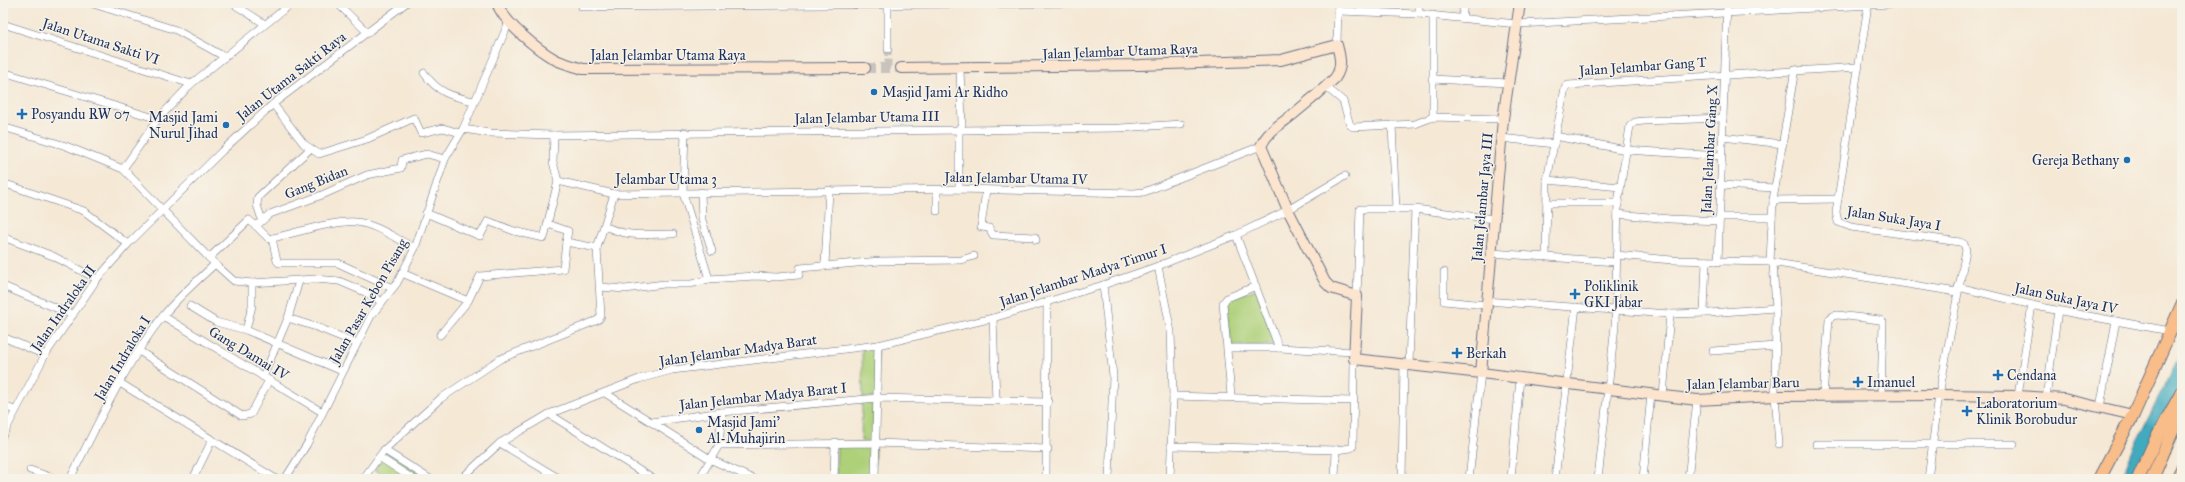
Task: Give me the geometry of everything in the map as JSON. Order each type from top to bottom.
[{"type":"highway","points":[[2100,479],[2133,415],[2182,305]]},
{"type":"highway","points":[[2138,479],[2155,441],[2182,392]]},
{"type":"highway","points":[[2152,479],[2182,409]]},
{"type":"highway","points":[[2177,479],[2182,468]]},
{"type":"street","points":[[90,3],[176,30],[224,57]]},
{"type":"street","points":[[232,3],[265,24]]},
{"type":"street","points":[[123,169],[158,119],[191,84],[292,3]]},
{"type":"street","points":[[337,3],[368,33]]},
{"type":"street","name":"Jalan Utama Sakti Raya","points":[[162,208],[273,104],[406,3]]},
{"type":"street","name":"Jalan Jelambar Utama Raya","points":[[497,3],[509,22],[556,60],[583,69],[865,68]]},
{"type":"street","points":[[582,7],[1077,3]]},
{"type":"street","points":[[1419,3],[1419,14]]},
{"type":"street","points":[[1462,18],[1464,3]]},
{"type":"street","name":"Jalan Jelambar Jaya III","points":[[1481,373],[1503,119],[1520,3]]},
{"type":"street","name":"Jalan Jelambar Gang X","points":[[1718,262],[1721,156],[1726,74],[1727,3]]},
{"type":"street","points":[[1357,296],[1327,285],[1288,210],[1261,146],[1269,132],[1294,114],[1326,87],[1339,72],[1341,60],[1337,45],[1338,7],[1517,24],[1909,3]]},
{"type":"street","points":[[888,4],[888,49]]},
{"type":"street","name":"Jalan Suka Jaya I","points":[[1868,5],[1836,217],[1840,224],[1962,242],[1966,250],[1957,290],[1939,394],[1928,479]]},
{"type":"street","points":[[1432,117],[1433,15]]},
{"type":"street","name":"Jalan Pasar Kebon Pisang","points":[[285,479],[302,454],[356,343],[371,316],[392,288],[415,248],[445,159],[462,131],[509,22]]},
{"type":"street","name":"Jalan Utama Sakti VI","points":[[3,24],[191,84]]},
{"type":"street","name":"Jalan Jelambar Utama Raya","points":[[901,68],[960,68],[1281,60],[1337,45]]},
{"type":"street","points":[[1726,74],[1795,69],[1858,67]]},
{"type":"street","points":[[959,189],[959,129],[962,124],[960,68]]},
{"type":"street","points":[[1779,444],[1775,396],[1776,308],[1772,262],[1772,217],[1773,200],[1795,69]]},
{"type":"street","points":[[3,72],[158,119]]},
{"type":"street","points":[[424,73],[433,86],[447,95],[474,101]]},
{"type":"street","name":"Jalan Jelambar Gang T","points":[[1546,256],[1547,180],[1565,88],[1568,84],[1726,74]]},
{"type":"street","points":[[1432,79],[1508,83]]},
{"type":"street","points":[[1326,87],[1342,102],[1351,127],[1415,124],[1432,117],[1503,119]]},
{"type":"street","points":[[262,220],[256,202],[258,197],[310,148],[273,104]]},
{"type":"street","name":"Jalan Jelambar Utama III","points":[[310,148],[316,154],[323,153],[367,139],[414,118],[421,134],[443,128],[490,133],[554,135],[685,132],[1120,128],[1181,124]]},
{"type":"street","points":[[1598,479],[1609,388],[1615,310],[1618,203],[1630,126],[1635,122],[1723,118]]},
{"type":"street","points":[[1392,125],[1396,208]]},
{"type":"street","points":[[3,127],[66,146],[123,169],[209,258],[234,280],[252,283],[277,280],[315,279],[339,281],[365,292],[382,302]]},
{"type":"street","points":[[685,132],[683,193],[709,279]]},
{"type":"street","points":[[426,213],[481,236],[488,221],[514,231],[543,238],[548,224],[558,181],[553,162],[554,135]]},
{"type":"street","points":[[1722,137],[1783,144]]},
{"type":"street","points":[[1501,138],[1554,140],[1626,150],[1721,156]]},
{"type":"street","name":"Jalan Jelambar Utama IV","points":[[763,191],[959,189],[1134,193],[1144,192],[1261,146]]},
{"type":"street","name":"Gang Bidan","points":[[256,226],[270,214],[322,195],[367,176],[401,168],[402,160],[426,154],[445,159]]},
{"type":"street","name":"Jalan Jelambar Madya Timur I","points":[[878,345],[993,318],[1103,285],[1158,266],[1236,235],[1288,210],[1345,176]]},
{"type":"street","points":[[1547,180],[1620,187]]},
{"type":"street","name":"Jelambar Utama 3","points":[[558,181],[614,194],[763,191]]},
{"type":"street","points":[[3,183],[84,210],[128,244]]},
{"type":"street","points":[[1720,185],[1775,188]]},
{"type":"street","points":[[825,265],[829,190]]},
{"type":"street","points":[[937,190],[937,211]]},
{"type":"street","points":[[986,190],[981,227],[989,228],[993,235],[1035,237],[1036,240]]},
{"type":"street","points":[[701,192],[702,220],[712,251]]},
{"type":"street","points":[[363,479],[384,450],[440,399],[500,359],[598,320],[601,316],[600,287],[596,262],[597,248],[614,194]]},
{"type":"street","points":[[1773,200],[1838,199]]},
{"type":"street","points":[[1547,203],[1618,203]]},
{"type":"street","name":"Jalan Indraloka II","points":[[3,435],[45,355],[97,279],[162,208]]},
{"type":"street","points":[[1171,446],[1336,450],[1352,447],[1358,213],[1363,208],[1396,208],[1494,219]]},
{"type":"street","points":[[1402,479],[1415,209]]},
{"type":"street","points":[[1618,214],[1670,219],[1772,217]]},
{"type":"street","points":[[209,258],[249,220],[268,239],[321,227],[356,222],[371,227],[415,248]]},
{"type":"street","points":[[440,335],[468,301],[479,278],[482,275],[564,269],[568,231],[548,224]]},
{"type":"street","points":[[605,226],[618,233],[627,235],[673,234]]},
{"type":"street","points":[[1236,235],[1280,348]]},
{"type":"street","points":[[3,237],[53,256],[97,279]]},
{"type":"street","points":[[272,238],[277,261],[279,263],[338,263],[392,288]]},
{"type":"street","points":[[566,242],[597,248]]},
{"type":"street","name":"Jalan Suka Jaya IV","points":[[1491,253],[1616,259],[1772,262],[1957,290],[2170,331]]},
{"type":"street","points":[[600,287],[625,289],[664,284],[692,284],[709,279],[799,275],[800,268],[825,265],[880,261],[961,260],[974,256]]},
{"type":"street","points":[[1704,313],[1706,261]]},
{"type":"street","name":"Jalan Indraloka I","points":[[70,479],[120,383],[139,351],[163,316],[215,264]]},
{"type":"street","points":[[1158,266],[1171,332],[1173,396],[1170,479]]},
{"type":"street","points":[[402,272],[468,301]]},
{"type":"street","points":[[1444,272],[1444,301],[1576,307],[1670,314],[1776,308]]},
{"type":"street","points":[[139,351],[242,416],[251,414],[266,379],[288,318],[299,280]]},
{"type":"street","points":[[246,330],[252,306],[252,283]]},
{"type":"street","points":[[1103,285],[1113,376],[1109,479]]},
{"type":"street","points":[[3,286],[73,315]]},
{"type":"street","points":[[1230,396],[1228,348],[1223,305],[1225,300],[1256,286]]},
{"type":"street","points":[[1046,479],[1048,449],[1047,302]]},
{"type":"street","points":[[2018,396],[2032,305]]},
{"type":"street","points":[[190,306],[213,321],[246,330],[278,345],[342,371]]},
{"type":"street","points":[[1555,479],[1576,307]]},
{"type":"street","points":[[2046,398],[2058,310]]},
{"type":"street","points":[[1663,396],[1670,314]]},
{"type":"street","points":[[1823,396],[1829,320],[1832,316],[1838,315],[1880,320],[1884,322],[1881,396]]},
{"type":"street","name":"Gang Damai IV","points":[[163,316],[322,412]]},
{"type":"street","points":[[288,318],[319,328],[356,343]]},
{"type":"street","points":[[993,318],[996,401]]},
{"type":"street","points":[[2100,406],[2116,321]]},
{"type":"street","points":[[3,337],[45,355]]},
{"type":"street","points":[[875,479],[878,345]]},
{"type":"street","name":"Jalan Jelambar Madya Barat","points":[[461,479],[500,443],[549,414],[639,379],[672,370],[878,345]]},
{"type":"street","points":[[1713,351],[1775,346]]},
{"type":"street","points":[[1228,348],[1280,348],[1354,356]]},
{"type":"street","name":"Jalan Jelambar Baru","points":[[1354,356],[1697,400],[1775,396],[1881,396],[1939,394],[2018,396],[2064,399],[2100,406],[2133,415]]},
{"type":"street","points":[[1469,479],[1481,373]]},
{"type":"street","points":[[1511,479],[1520,378]]},
{"type":"street","points":[[120,383],[276,479]]},
{"type":"street","points":[[605,393],[710,459],[753,479]]},
{"type":"street","points":[[1643,479],[1651,394]]},
{"type":"street","points":[[1173,396],[1230,396],[1353,400]]},
{"type":"street","name":"Jalan Jelambar Madya Barat I","points":[[651,422],[722,412],[878,398],[1048,402]]},
{"type":"street","points":[[1688,479],[1697,400]]},
{"type":"street","points":[[3,406],[15,410]]},
{"type":"street","points":[[699,479],[719,445],[722,412]]},
{"type":"street","points":[[549,414],[653,479]]},
{"type":"street","points":[[193,479],[212,440]]},
{"type":"street","points":[[719,445],[835,442],[1048,449]]},
{"type":"street","points":[[834,479],[835,442]]},
{"type":"street","points":[[500,443],[560,479]]},
{"type":"street","points":[[1816,444],[2014,444]]},
{"type":"street","points":[[384,450],[430,479]]},
{"type":"street","points":[[1335,479],[1336,450]]},
{"type":"street","points":[[379,457],[414,479]]},
{"type":"street","points":[[30,470],[56,479]]},
{"type":"green space","points":[[1256,289],[1276,345],[1232,346],[1225,300]]},
{"type":"green space","points":[[877,346],[877,397],[863,398],[862,349]]},
{"type":"green space","points":[[876,400],[875,442],[861,441],[862,401]]},
{"type":"green space","points":[[837,443],[875,444],[874,479],[836,479]]},
{"type":"green space","points":[[386,449],[438,479],[390,479],[375,470]]},
{"type":"water","points":[[2182,352],[2182,422],[2156,479],[2121,479],[2134,446]]},
{"type":"tunnel","points":[[888,49],[888,68]]},
{"type":"tunnel","points":[[865,68],[901,68]]},
{"type":"place","name":"Masjid Jami Ar Ridho","points":[[874,92]]},
{"type":"place","name":"Posyandu RW 07","points":[[22,114]]},
{"type":"place","name":"Masjid Jami Nurul Jihad","points":[[226,125]]},
{"type":"place","name":"Gereja Bethany","points":[[2127,160]]},
{"type":"place","name":"Poliklinik GKI Jabar","points":[[1575,294]]},
{"type":"place","name":"Berkah","points":[[1457,353]]},
{"type":"place","name":"Cendana","points":[[1998,375]]},
{"type":"place","name":"Imanuel","points":[[1858,382]]},
{"type":"place","name":"Laboratorium Klinik Borobudur","points":[[1967,411]]},
{"type":"place","name":"Masjid Jami' Al-Muhajirin","points":[[699,430]]}]
